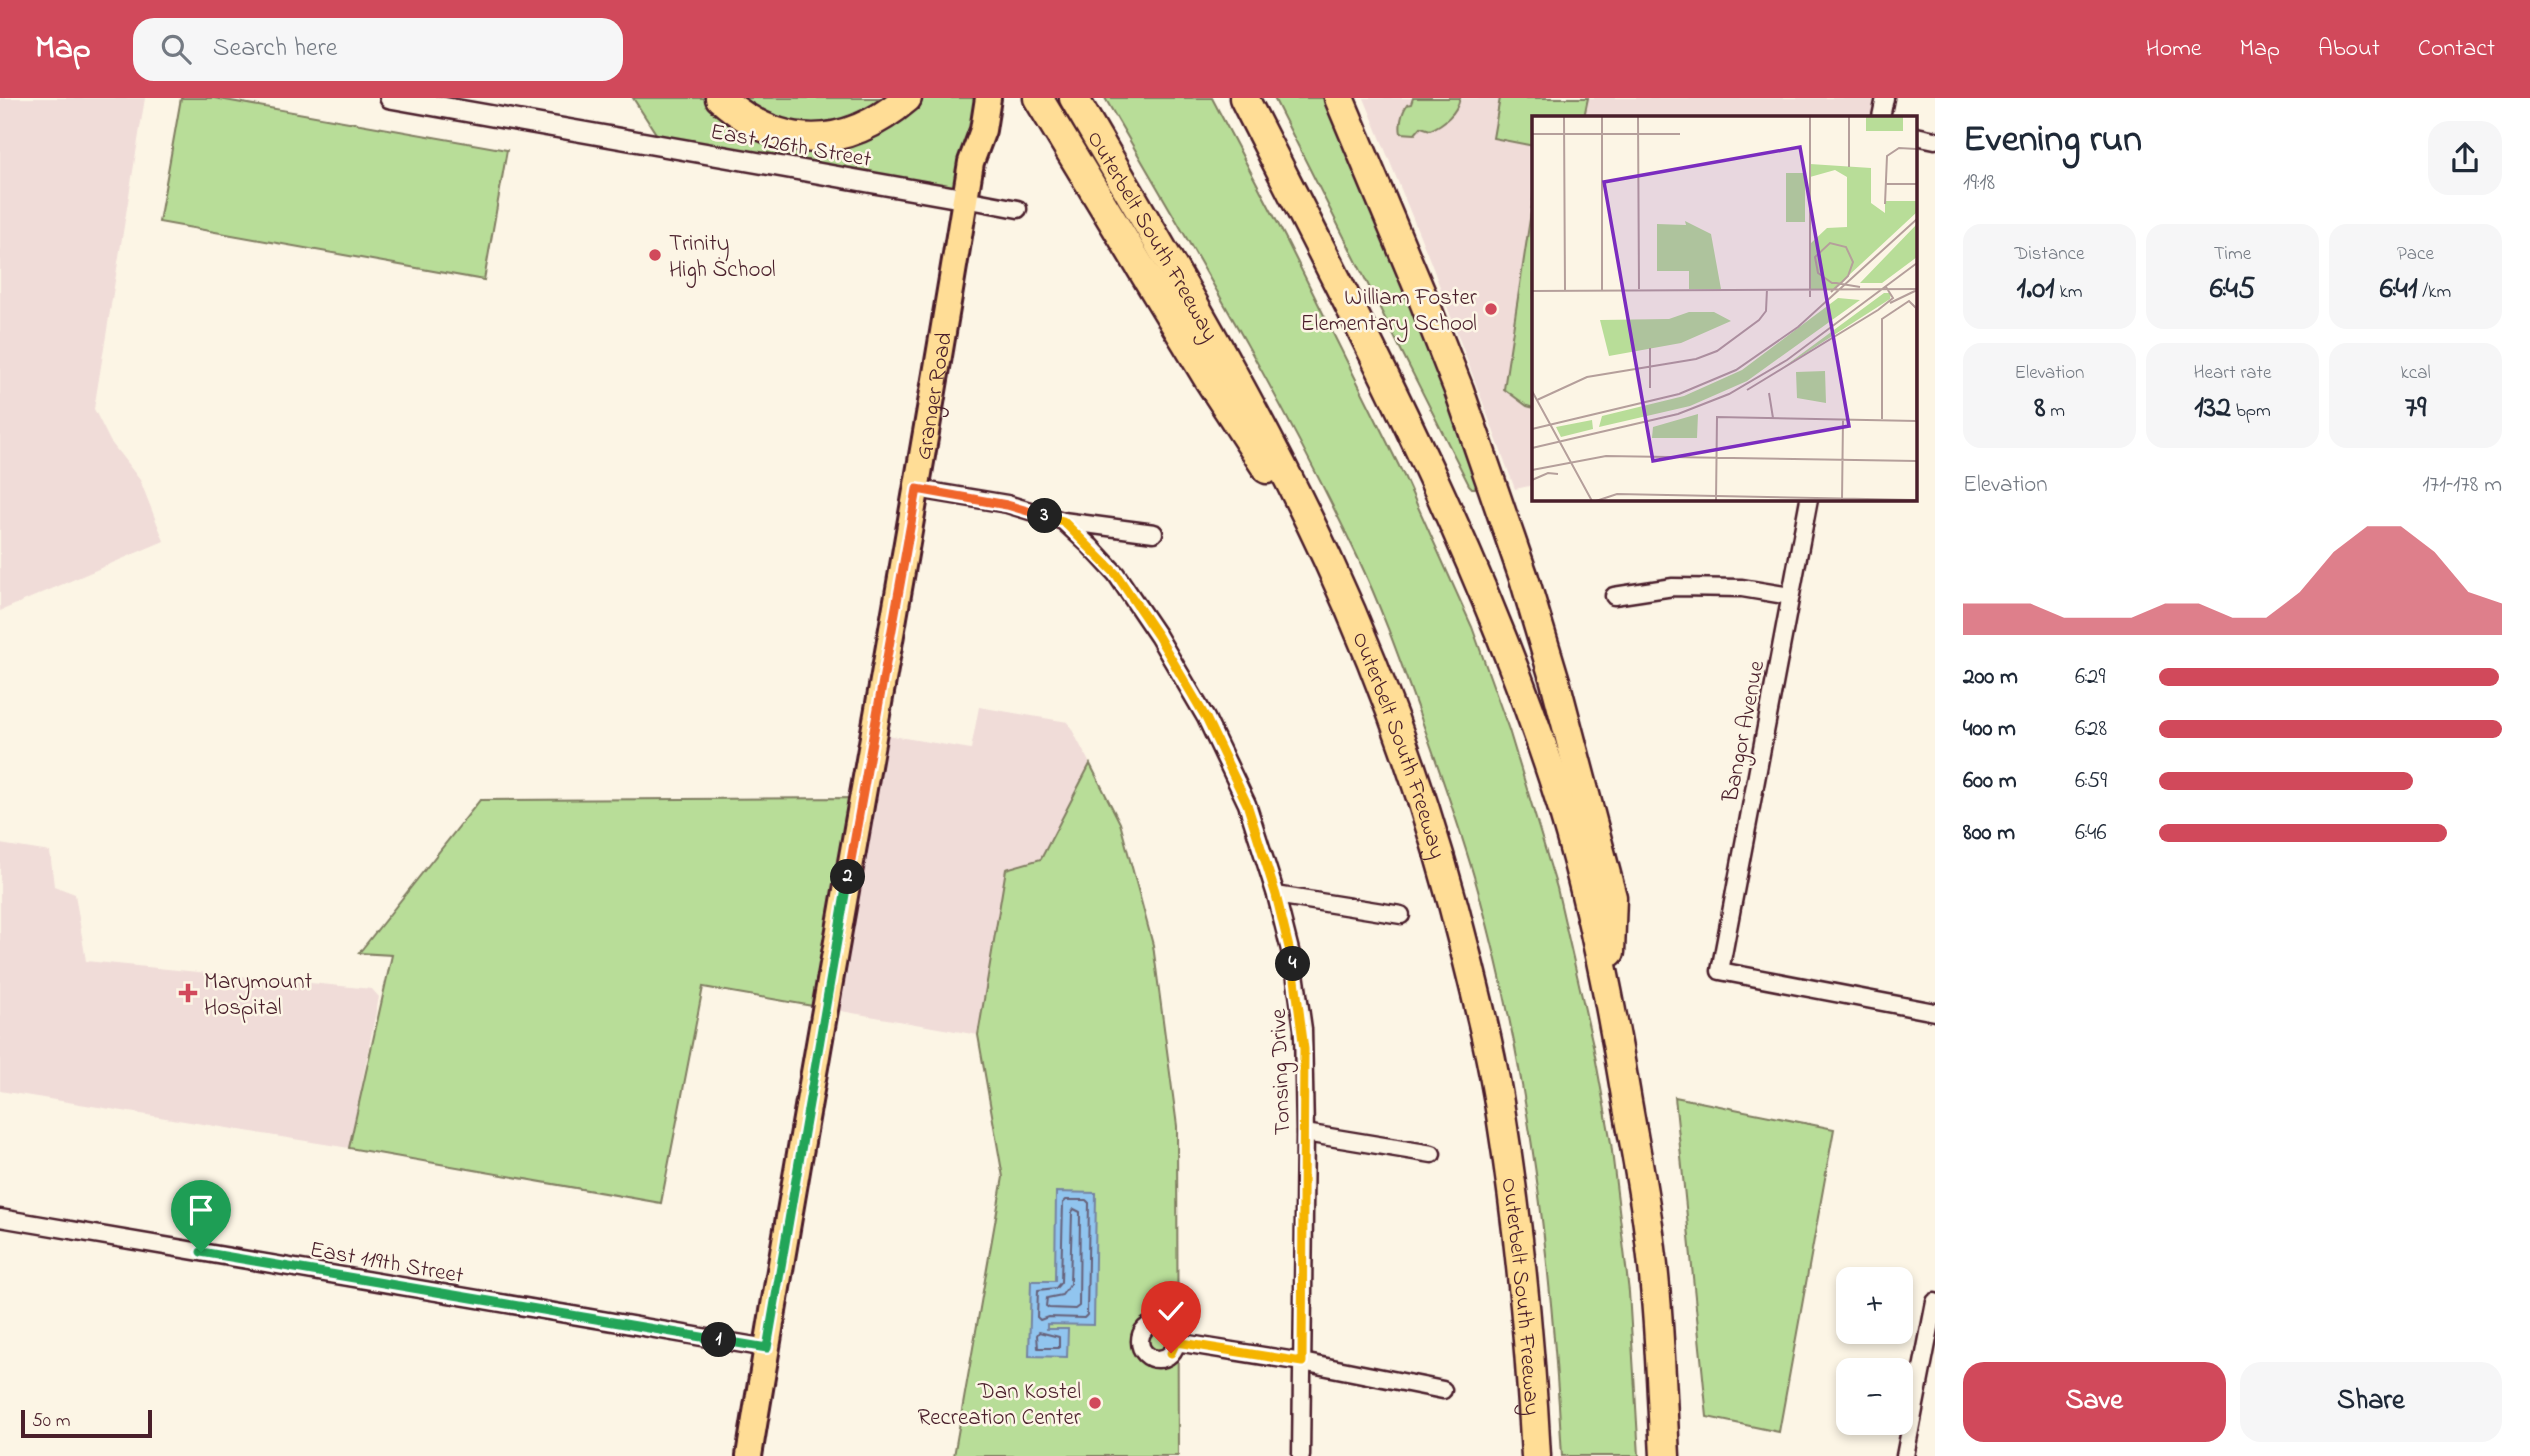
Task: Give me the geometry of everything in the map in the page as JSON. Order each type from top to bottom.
[{"type":"highway","points":[[720,98],[755,124],[777,133],[825,138],[868,126],[887,115],[907,98]]},
{"type":"highway","name":"Outerbelt South Freeway","points":[[1074,98],[1206,324],[1265,433],[1327,558],[1381,685],[1420,791],[1450,891],[1481,1014],[1501,1111],[1527,1323],[1536,1456]]},
{"type":"highway","points":[[1244,98],[1416,439],[1493,613],[1554,781],[1579,863],[1610,1000],[1649,1234],[1659,1340],[1665,1456]]},
{"type":"highway","points":[[1339,98],[1459,390],[1547,655],[1612,897],[1610,1000]]},
{"type":"highway","points":[[1045,109],[1209,380],[1327,558]]},
{"type":"main road","name":"Granger Road","points":[[971,162],[969,127],[974,98]]},
{"type":"main road","name":"Granger Road","points":[[750,1456],[971,162],[983,130],[988,98]]},
{"type":"street","name":"East 126th Street","points":[[390,98],[1017,209]]},
{"type":"street","points":[[1881,116],[1885,98]]},
{"type":"street","name":"Tonsing Drive","points":[[917,489],[1007,505],[1063,521],[1116,574],[1158,636],[1206,718],[1247,804],[1276,895],[1294,967],[1303,1029],[1305,1133],[1301,1456]]},
{"type":"street","name":"Bangor Avenue","points":[[1809,500],[1720,971],[1935,1012]]},
{"type":"street","points":[[1063,521],[1154,533]]},
{"type":"street","points":[[1614,596],[1687,587],[1742,588],[1790,596]]},
{"type":"street","points":[[1276,895],[1401,915]]},
{"type":"street","points":[[1305,1133],[1432,1154]]},
{"type":"street","name":"East 119th Street","points":[[0,1218],[767,1348]]},
{"type":"street","points":[[1905,1456],[1935,1302]]},
{"type":"street","points":[[1176,1342],[1302,1362],[1443,1390]]},
{"type":"shaded area","points":[[0,98],[145,98],[94,409],[110,441],[140,480],[164,541],[0,611]]},
{"type":"shaded area","name":"William Foster Elementary School","points":[[1364,98],[1885,98],[1881,116],[1532,116],[1532,485],[1515,489],[1431,263]]},
{"type":"shaded area","points":[[979,707],[1068,722],[1090,764],[1041,859],[1006,869],[978,1035],[824,1008],[874,733],[971,749]]},
{"type":"shaded area","name":"Marymount Hospital","points":[[0,844],[50,852],[54,886],[75,894],[86,961],[372,989],[379,997],[349,1148],[0,1091]]},
{"type":"green space","points":[[181,98],[214,98],[507,150],[484,280],[159,222]]},
{"type":"green space","points":[[633,98],[988,98],[965,199],[664,146]]},
{"type":"green space","points":[[1105,98],[1212,98],[1285,237],[1405,478],[1472,627],[1509,730],[1557,888],[1593,1045],[1611,1143],[1629,1292],[1639,1456],[1562,1456],[1545,1243],[1525,1102],[1497,963],[1473,872],[1452,807],[1384,618],[1358,558],[1236,325]]},
{"type":"green space","points":[[1274,98],[1328,98],[1442,374],[1477,484],[1475,488],[1469,485]]},
{"type":"green space","points":[[1413,98],[1460,98],[1453,113],[1440,125],[1430,130],[1421,127],[1415,134],[1401,133],[1402,115]]},
{"type":"green space","points":[[1500,98],[1588,98],[1584,116],[1532,116],[1532,146],[1493,138]]},
{"type":"green space","points":[[1532,206],[1532,407],[1504,389]]},
{"type":"green space","points":[[1090,764],[1120,823],[1153,945],[1177,1126],[1178,1456],[954,1456],[1003,1177],[978,1035],[1006,869],[1041,859]]},
{"type":"green space","points":[[862,798],[824,1008],[703,987],[661,1203],[349,1148],[392,955],[359,953],[480,800]]},
{"type":"green space","points":[[1675,1097],[1834,1129],[1779,1432],[1707,1417]]},
{"type":"water","points":[[1056,1192],[1096,1193],[1094,1325],[1047,1324],[1047,1329],[1068,1329],[1067,1357],[1029,1356],[1031,1281],[1055,1281]]},
{"type":"place","name":"Trinity High School","points":[[655,255]]},
{"type":"place","name":"William Foster Elementary School","points":[[1491,309]]},
{"type":"place","name":"Marymount Hospital","points":[[188,993]]},
{"type":"place","name":"Dan Kostel Recreation Center","points":[[1095,1403]]},
{"type":"route","points":[[201,1252],[767,1348],[917,489],[1007,505],[1063,521],[1116,574],[1158,636],[1206,718],[1247,804],[1276,895],[1294,967],[1303,1029],[1305,1133],[1302,1362],[1176,1342],[1171,1353]]}]
